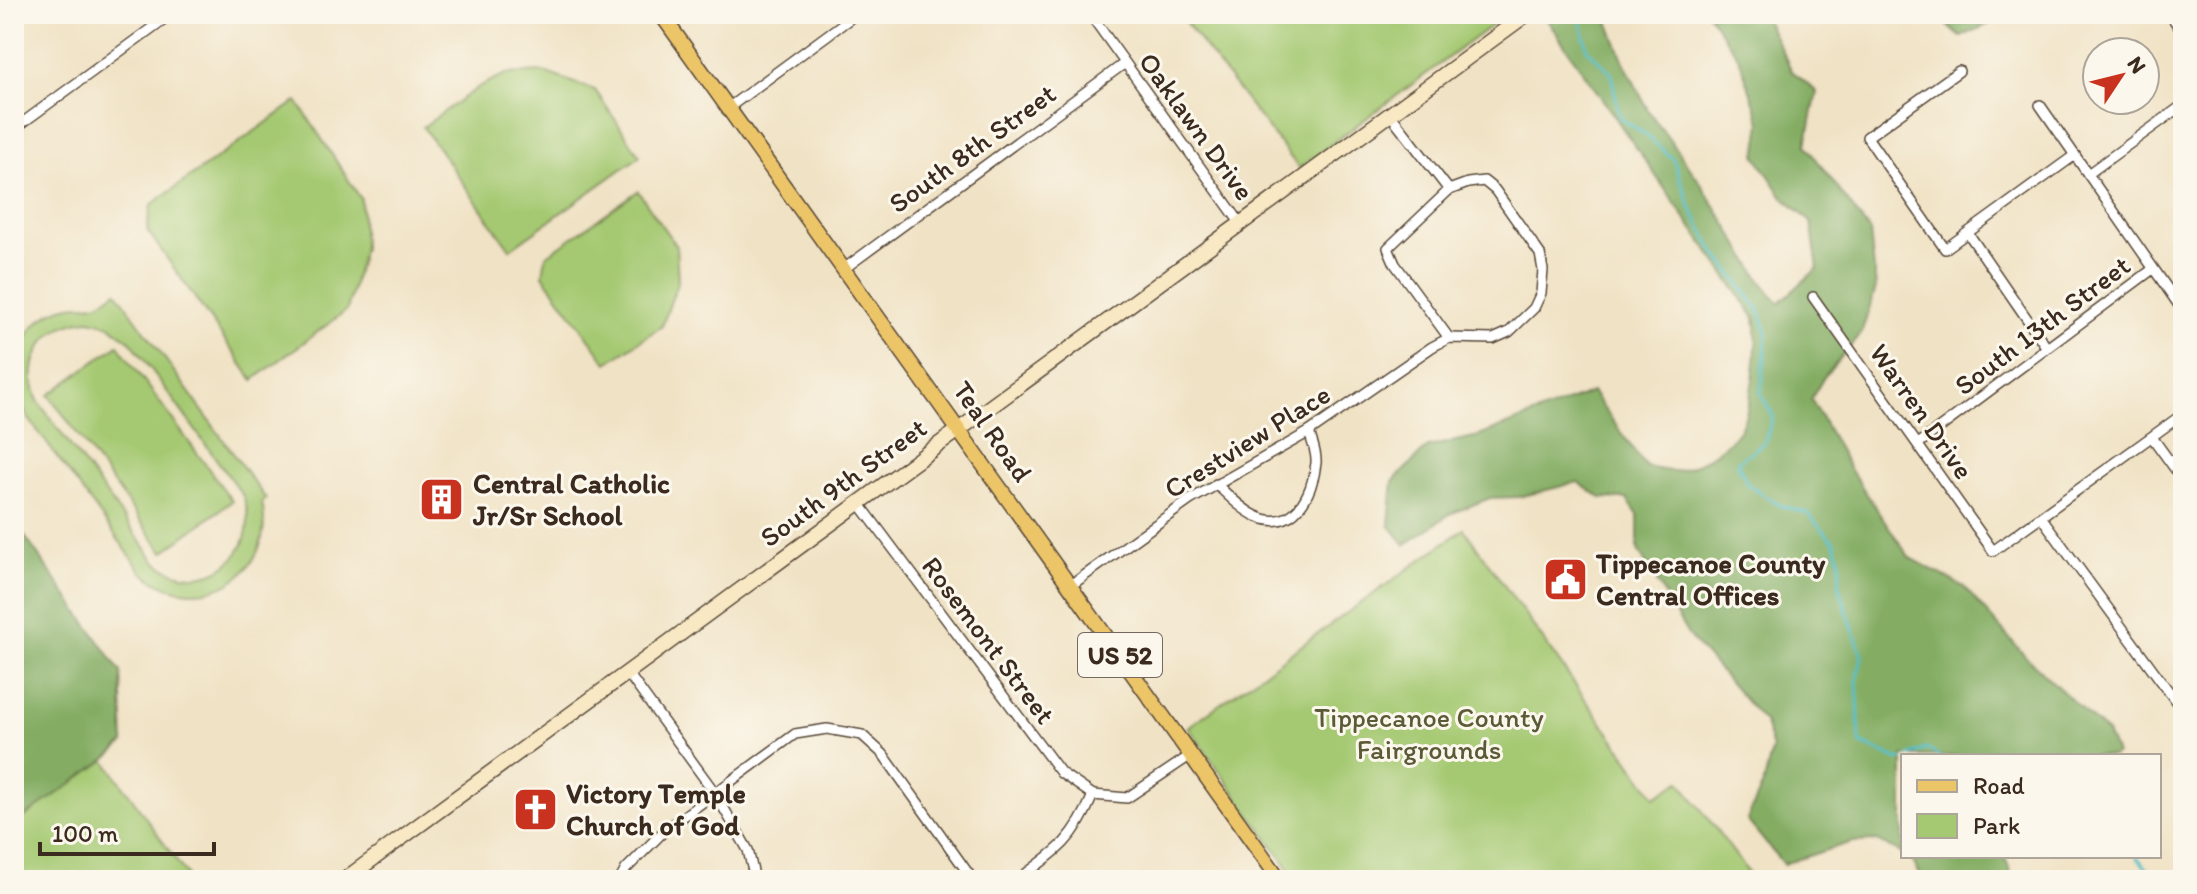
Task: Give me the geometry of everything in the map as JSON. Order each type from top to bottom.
[{"type":"main road","name":"Teal Road","points":[[661,14],[1280,880]]},
{"type":"street","points":[[14,129],[171,14]]},
{"type":"street","points":[[728,108],[856,14]]},
{"type":"street","name":"Oaklawn Drive","points":[[1090,14],[1241,224]]},
{"type":"street","name":"South 9th Street","points":[[344,880],[1527,14]]},
{"type":"street","points":[[2170,14],[2183,33]]},
{"type":"street","name":"South 8th Street","points":[[845,268],[1125,63]]},
{"type":"street","points":[[1959,71],[1867,137],[1945,249],[2075,155]]},
{"type":"street","points":[[2040,105],[2183,311]]},
{"type":"street","points":[[2088,174],[2183,105]]},
{"type":"street","points":[[1390,114],[1449,190]]},
{"type":"street","points":[[1484,181],[1495,190],[1540,254],[1543,270],[1541,293],[1534,308],[1509,332],[1493,339],[1449,338],[1395,264],[1388,248],[1449,190],[1484,181]]},
{"type":"street","points":[[1968,233],[2047,348]]},
{"type":"street","name":"South 13th Street","points":[[1918,444],[2153,269]]},
{"type":"street","name":"Warren Drive","points":[[1813,297],[1993,551],[2042,518]]},
{"type":"street","name":"Crestview Place","points":[[1070,586],[1190,500],[1309,432],[1449,338]]},
{"type":"street","points":[[2183,414],[2042,518],[2183,711]]},
{"type":"street","points":[[1216,484],[1258,518],[1288,517],[1305,502],[1316,462],[1309,432]]},
{"type":"street","points":[[2152,437],[2183,480]]},
{"type":"street","name":"Rosemont Street","points":[[859,503],[1061,773],[1093,795]]},
{"type":"street","points":[[627,672],[715,793],[748,850],[755,880]]},
{"type":"street","points":[[620,880],[626,869],[665,830],[795,734],[827,729],[862,735],[883,754],[973,880]]},
{"type":"street","points":[[1017,880],[1062,847],[1082,820],[1093,795],[1127,798],[1191,755]]},
{"type":"green space","points":[[1179,14],[1507,14],[1299,168]]},
{"type":"green space","points":[[1543,14],[1605,14],[1648,110],[1702,185],[1762,282],[1779,303],[1818,268],[1811,222],[1783,197],[1756,156],[1761,123],[1739,58],[1708,14],[1763,14],[1792,71],[1817,92],[1806,145],[1870,232],[1876,288],[1861,334],[1824,377],[1811,399],[1848,466],[1909,557],[1964,587],[2026,657],[2107,733],[2116,754],[1901,754],[1901,853],[1877,841],[1852,842],[1783,864],[1747,820],[1764,782],[1772,749],[1765,723],[1688,635],[1638,550],[1638,515],[1627,499],[1601,498],[1578,482],[1519,497],[1490,498],[1450,514],[1405,545],[1389,525],[1393,481],[1428,447],[1479,436],[1592,392],[1646,467],[1677,471],[1703,461],[1734,436],[1744,420],[1755,359],[1755,318]]},
{"type":"green space","points":[[1933,14],[2010,14],[1961,37]]},
{"type":"green space","points":[[544,72],[595,90],[640,156],[510,249],[423,127],[480,86],[506,74]]},
{"type":"green space","points":[[297,101],[361,199],[363,248],[347,310],[253,380],[147,230],[151,205]]},
{"type":"green space","points":[[638,191],[676,246],[678,281],[662,326],[607,363],[543,275],[546,256]]},
{"type":"green space","points":[[116,291],[266,499],[262,502],[264,528],[258,551],[246,569],[230,582],[210,590],[188,592],[165,586],[143,573],[29,419],[22,404],[17,388],[18,357],[32,329],[59,309],[98,303]],"holes":[[[90,320],[109,325],[132,343],[243,496],[248,517],[246,536],[238,553],[226,565],[210,573],[192,576],[174,572],[155,561],[38,401],[33,371],[36,358],[50,336],[75,322]]]},
{"type":"green space","points":[[118,345],[232,501],[163,552],[49,395]]},
{"type":"green space","points":[[14,521],[121,672],[124,743],[105,760],[14,824]]},
{"type":"green space","name":"Tippecanoe County Fairgrounds","points":[[1464,529],[1655,797],[1680,781],[1754,880],[1297,880],[1188,727]]},
{"type":"green space","points":[[105,760],[190,880],[14,880],[14,824]]},
{"type":"green space","points":[[1911,858],[2006,858],[2013,880],[1923,880]]},
{"type":"waterway","points":[[1579,14],[1587,49],[1611,73],[1620,118],[1646,135],[1673,159],[1691,209],[1714,251],[1758,308],[1767,332],[1761,394],[1773,416],[1765,442],[1737,462],[1748,485],[1781,506],[1807,513],[1835,543],[1840,562],[1839,587],[1862,656],[1857,681],[1860,743],[1901,760]]},
{"type":"waterway","points":[[1914,754],[1926,749],[1935,754]]},
{"type":"waterway","points":[[2138,858],[2153,875]]},
{"type":"waterway","points":[[2041,873],[2049,880]]},
{"type":"place","name":"Central Catholic Jr/Sr School","points":[[442,499]]},
{"type":"place","name":"Tippecanoe County Central Offices","points":[[1565,579]]},
{"type":"place","name":"Victory Temple Church of God","points":[[535,809]]}]
